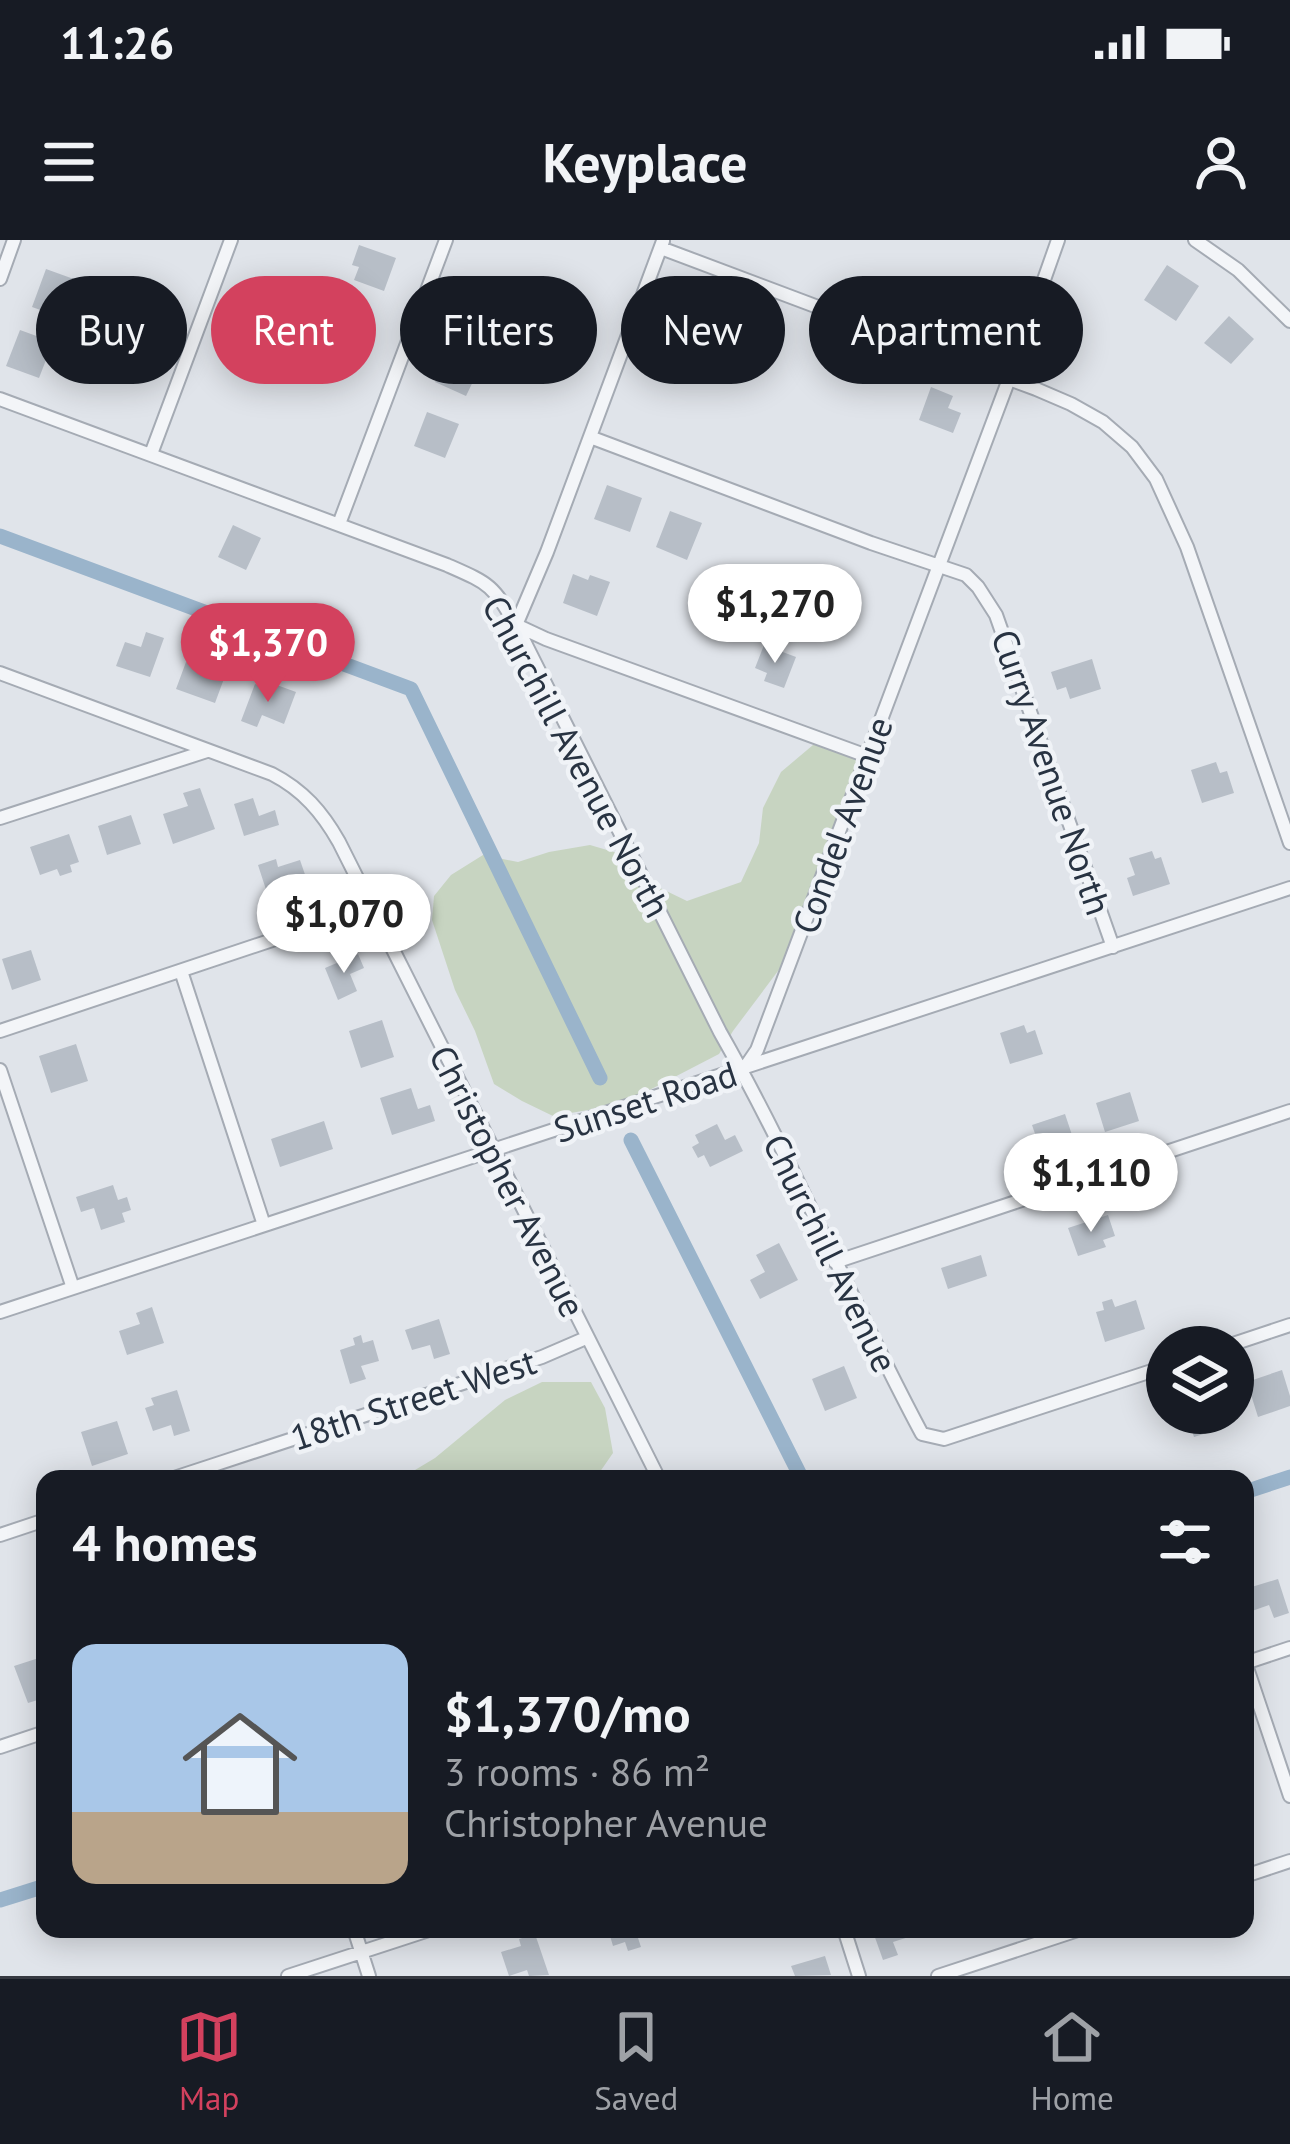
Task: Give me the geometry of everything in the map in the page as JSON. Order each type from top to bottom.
[{"type":"street","points":[[0,279],[14,240]]},
{"type":"street","points":[[151,454],[231,240]]},
{"type":"street","points":[[339,524],[446,240]]},
{"type":"street","name":"Condel Avenue","points":[[1045,276],[1058,240]]},
{"type":"street","points":[[1195,240],[1238,270],[1290,321]]},
{"type":"street","points":[[809,301],[662,244],[548,552],[516,625],[867,756]]},
{"type":"street","name":"Condel Avenue","points":[[743,1070],[757,1050],[1007,384]]},
{"type":"street","points":[[1021,384],[1103,422],[1132,447],[1156,479],[1187,547],[1290,843]]},
{"type":"street","name":"Churchill Avenue North","points":[[0,398],[339,524],[482,580],[496,591],[743,1070]]},
{"type":"street","name":"Curry Avenue North","points":[[590,437],[966,575],[978,586],[996,615],[1113,947]]},
{"type":"street","name":"Christopher Avenue","points":[[0,673],[272,774],[304,794],[330,825],[654,1470]]},
{"type":"street","points":[[0,818],[208,751]]},
{"type":"street","name":"Sunset Road","points":[[0,1312],[1290,888]]},
{"type":"street","points":[[0,1031],[371,907]]},
{"type":"street","points":[[181,971],[264,1225]]},
{"type":"street","points":[[0,1070],[73,1288]]},
{"type":"street","name":"Churchill Avenue","points":[[743,1070],[922,1434],[944,1439],[1146,1373]]},
{"type":"street","points":[[836,1262],[1290,1111]]},
{"type":"street","points":[[1254,1337],[1290,1325]]},
{"type":"street","name":"18th Street West","points":[[198,1470],[542,1357],[586,1338]]},
{"type":"street","points":[[0,1535],[36,1523]]},
{"type":"street","points":[[1254,1660],[1290,1648]]},
{"type":"street","points":[[1254,1690],[1290,1796]]},
{"type":"street","points":[[0,1748],[36,1735]]},
{"type":"street","points":[[1254,1873],[1290,1861]]},
{"type":"street","points":[[357,1938],[369,1976]]},
{"type":"street","points":[[288,1976],[404,1938]]},
{"type":"street","points":[[847,1938],[859,1976]]},
{"type":"street","points":[[938,1976],[1054,1938]]},
{"type":"green space","points":[[813,745],[837,746],[861,758],[867,786],[828,862],[822,901],[793,951],[719,1054],[634,1098],[553,1116],[494,1084],[432,920],[434,896],[451,875],[483,855],[518,862],[590,845],[624,855],[656,886],[687,901],[741,882],[759,843],[763,808],[781,772]]},
{"type":"green space","points":[[542,1382],[591,1382],[605,1408],[613,1453],[601,1470],[415,1470],[505,1400]]},
{"type":"building","points":[[359,245],[396,258],[384,291],[376,288],[376,276],[356,276],[359,267],[352,265]]},
{"type":"building","points":[[1167,265],[1199,286],[1176,321],[1144,300]]},
{"type":"building","points":[[1229,316],[1254,339],[1231,364],[1204,343]]},
{"type":"building","points":[[20,330],[36,336],[36,377],[6,366]]},
{"type":"building","points":[[439,384],[472,384],[466,396]]},
{"type":"building","points":[[931,387],[953,396],[948,408],[961,413],[953,433],[919,420]]},
{"type":"building","points":[[427,412],[459,424],[445,458],[414,446]]},
{"type":"building","points":[[607,485],[642,498],[630,532],[594,519]]},
{"type":"building","points":[[670,511],[702,523],[687,560],[656,547]]},
{"type":"building","points":[[233,525],[261,538],[246,570],[218,557]]},
{"type":"building","points":[[573,574],[610,582],[597,616],[563,603]]},
{"type":"building","points":[[146,632],[164,638],[150,677],[116,666],[125,642],[141,647]]},
{"type":"building","points":[[764,645],[796,657],[784,688],[764,681],[767,673],[755,668]]},
{"type":"building","points":[[1092,659],[1101,689],[1070,699],[1066,687],[1057,690],[1051,672]]},
{"type":"building","points":[[186,662],[225,676],[215,703],[176,689]]},
{"type":"building","points":[[255,684],[272,690],[274,684],[296,692],[284,724],[262,715],[257,727],[241,721]]},
{"type":"building","points":[[1216,762],[1220,773],[1227,771],[1234,793],[1202,803],[1191,770]]},
{"type":"building","points":[[200,788],[215,829],[173,844],[163,814],[188,806],[183,793]]},
{"type":"building","points":[[253,798],[259,816],[275,810],[279,825],[244,836],[234,804]]},
{"type":"building","points":[[131,815],[141,844],[107,855],[98,826]]},
{"type":"building","points":[[69,834],[79,862],[70,865],[72,872],[60,876],[57,869],[40,875],[30,847]]},
{"type":"building","points":[[1152,851],[1155,859],[1161,857],[1170,884],[1133,896],[1127,878],[1135,875],[1129,858]]},
{"type":"building","points":[[276,859],[278,867],[300,860],[311,892],[271,905],[258,865]]},
{"type":"building","points":[[31,950],[41,980],[12,990],[2,959]]},
{"type":"building","points":[[358,954],[364,968],[350,974],[357,991],[338,1000],[325,968]]},
{"type":"building","points":[[382,1020],[394,1057],[361,1068],[349,1031]]},
{"type":"building","points":[[1024,1025],[1027,1033],[1035,1030],[1043,1054],[1010,1064],[1000,1033]]},
{"type":"building","points":[[76,1044],[88,1081],[51,1093],[39,1056]]},
{"type":"building","points":[[411,1088],[418,1109],[430,1105],[435,1121],[392,1135],[380,1098]]},
{"type":"building","points":[[1130,1092],[1139,1121],[1105,1132],[1096,1103]]},
{"type":"building","points":[[1065,1114],[1073,1138],[1063,1141],[1066,1149],[1043,1157],[1032,1125]]},
{"type":"building","points":[[324,1121],[333,1149],[280,1167],[271,1139]]},
{"type":"building","points":[[717,1124],[725,1140],[735,1135],[743,1151],[710,1167],[692,1147],[699,1143],[695,1135]]},
{"type":"building","points":[[113,1185],[118,1200],[127,1197],[131,1210],[122,1213],[125,1222],[101,1230],[94,1208],[81,1212],[76,1197]]},
{"type":"building","points":[[1108,1215],[1115,1236],[1103,1240],[1106,1247],[1078,1256],[1068,1228]]},
{"type":"building","points":[[779,1243],[798,1280],[760,1299],[750,1280],[765,1272],[756,1255]]},
{"type":"building","points":[[981,1255],[987,1276],[948,1289],[941,1268]]},
{"type":"building","points":[[1112,1299],[1115,1307],[1136,1300],[1145,1329],[1105,1342],[1096,1312],[1104,1310],[1102,1302]]},
{"type":"building","points":[[152,1307],[164,1343],[127,1355],[119,1331],[140,1324],[136,1313]]},
{"type":"building","points":[[439,1319],[450,1354],[434,1359],[430,1345],[412,1350],[405,1330]]},
{"type":"building","points":[[361,1335],[363,1343],[373,1340],[379,1361],[361,1366],[366,1379],[350,1384],[340,1350],[355,1345],[353,1338]]},
{"type":"building","points":[[844,1366],[857,1398],[825,1411],[812,1379]]},
{"type":"building","points":[[1282,1370],[1290,1406],[1258,1417],[1254,1380]]},
{"type":"building","points":[[177,1390],[190,1431],[174,1436],[171,1425],[153,1431],[145,1408],[154,1405],[151,1398]]},
{"type":"building","points":[[117,1421],[128,1454],[92,1466],[81,1432]]},
{"type":"building","points":[[1278,1579],[1289,1613],[1274,1618],[1269,1605],[1254,1610],[1254,1586]]},
{"type":"building","points":[[36,1659],[36,1701],[28,1703],[14,1666]]},
{"type":"building","points":[[536,1938],[549,1975],[529,1976],[527,1970],[509,1976],[501,1952],[521,1946],[519,1939]]},
{"type":"building","points":[[611,1938],[638,1938],[641,1947],[628,1951],[625,1942],[613,1946]]},
{"type":"building","points":[[875,1938],[906,1938],[893,1942],[898,1955],[883,1960]]},
{"type":"building","points":[[825,1956],[831,1975],[795,1976],[791,1966]]},
{"type":"waterway","points":[[0,536],[411,689],[600,1078]]},
{"type":"waterway","points":[[631,1140],[797,1470]]},
{"type":"waterway","points":[[1254,1489],[1290,1477]]},
{"type":"waterway","points":[[0,1900],[36,1889]]}]
